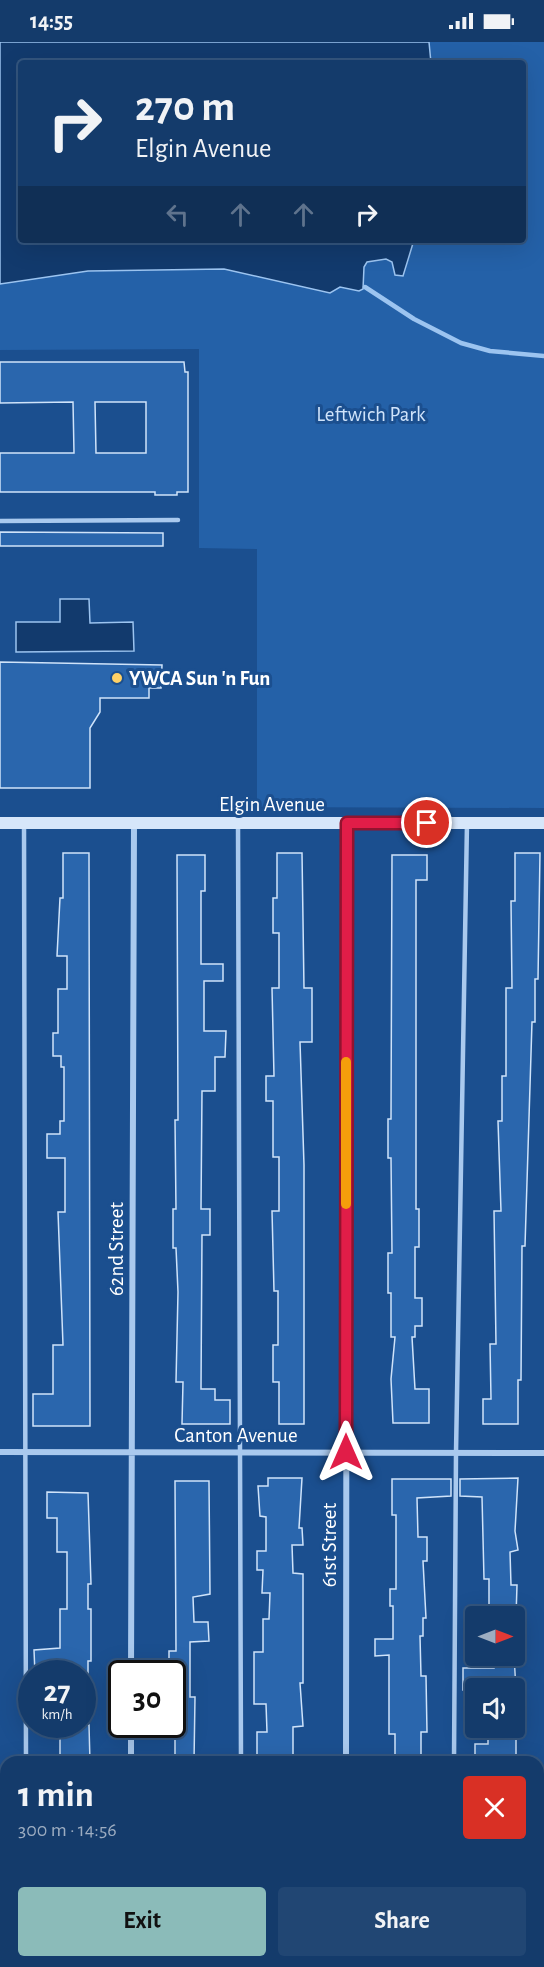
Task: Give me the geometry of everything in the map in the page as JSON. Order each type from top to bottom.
[{"type":"street","name":"62nd Street","points":[[131,1660],[134,823]]},
{"type":"street","name":"61st Street","points":[[346,1756],[347,823]]},
{"type":"street","name":"Elgin Avenue","points":[[0,824],[544,823]]},
{"type":"street","name":"Canton Avenue","points":[[0,1452],[544,1453]]},
{"type":"street","points":[[131,1738],[131,1756]]},
{"type":"lane","points":[[0,521],[178,520]]},
{"type":"lane","points":[[24,823],[26,1756]]},
{"type":"lane","points":[[238,823],[241,1756]]},
{"type":"lane","points":[[454,1756],[456,1452],[467,823]]},
{"type":"green space","name":"Leftwich Park","points":[[0,42],[544,42],[544,808],[257,807],[257,549],[199,548],[199,349],[0,350]]},
{"type":"shaded area","points":[[0,42],[429,42],[431,60],[18,60],[18,243],[413,243],[403,276],[395,275],[392,262],[386,259],[367,262],[364,267],[363,289],[359,291],[340,287],[330,293],[224,269],[88,271],[0,284]]},
{"type":"shaded area","points":[[60,599],[89,599],[90,623],[133,622],[134,651],[16,652],[16,622],[60,622]]},
{"type":"building","points":[[0,362],[184,362],[185,372],[188,372],[188,492],[177,492],[177,495],[155,495],[155,492],[0,492],[0,453],[74,453],[73,402],[0,403]],"holes":[[[95,402],[146,402],[146,453],[96,453]]]},
{"type":"building","points":[[0,532],[163,533],[163,546],[0,546]]},
{"type":"building","points":[[0,662],[162,665],[161,688],[149,688],[149,698],[100,698],[100,712],[90,728],[90,788],[0,788]]},
{"type":"building","points":[[63,853],[89,853],[90,1426],[33,1426],[33,1394],[53,1394],[53,1345],[63,1345],[58,1212],[65,1212],[65,1158],[47,1158],[47,1134],[60,1134],[60,1121],[64,1121],[64,1067],[61,1067],[61,1056],[53,1056],[53,1033],[58,1033],[58,989],[67,989],[67,956],[57,956],[60,898],[63,898]]},
{"type":"building","points":[[277,853],[302,853],[304,988],[312,988],[312,1042],[300,1042],[304,1165],[304,1424],[279,1424],[279,1382],[273,1382],[273,1345],[278,1345],[278,1291],[274,1291],[272,1211],[279,1211],[279,1157],[273,1157],[273,1101],[266,1101],[266,1076],[274,1076],[272,988],[279,988],[279,933],[273,933],[273,898],[277,898]]},
{"type":"building","points":[[515,853],[540,853],[538,979],[535,979],[535,1022],[532,1022],[525,1246],[522,1246],[521,1380],[518,1380],[518,1424],[483,1424],[483,1399],[491,1399],[490,1344],[496,1344],[494,1211],[501,1211],[498,1121],[502,1121],[502,1076],[506,1076],[506,988],[512,988],[511,901],[515,901]]},
{"type":"building","points":[[177,855],[205,855],[205,891],[201,891],[201,964],[223,964],[223,981],[204,981],[204,1031],[226,1031],[225,1057],[215,1057],[215,1091],[202,1091],[201,1209],[210,1209],[210,1235],[202,1235],[201,1389],[215,1389],[215,1400],[230,1400],[230,1424],[182,1424],[183,1382],[176,1382],[178,1292],[176,1248],[173,1248],[173,1209],[176,1209],[175,1120],[178,1120]]},
{"type":"building","points":[[392,855],[427,855],[427,880],[416,880],[416,1209],[419,1209],[419,1247],[415,1247],[415,1298],[422,1298],[422,1326],[415,1326],[415,1337],[412,1337],[415,1389],[429,1389],[429,1423],[393,1423],[391,1379],[395,1337],[391,1337],[391,1293],[388,1293],[388,1253],[392,1253],[391,1158],[388,1158],[388,1119],[391,1119]]},
{"type":"building","points":[[268,1478],[302,1478],[299,1528],[302,1528],[303,1545],[292,1545],[293,1573],[303,1574],[303,1683],[300,1683],[303,1726],[293,1727],[293,1756],[257,1756],[257,1732],[267,1732],[266,1704],[254,1704],[254,1652],[263,1652],[263,1619],[269,1619],[270,1593],[262,1593],[263,1570],[257,1570],[257,1551],[266,1551],[266,1517],[260,1516],[258,1486],[268,1486]]},
{"type":"building","points":[[518,1478],[515,1531],[518,1550],[510,1552],[511,1585],[517,1585],[516,1606],[489,1606],[489,1579],[484,1579],[482,1497],[460,1496],[460,1479]]},
{"type":"building","points":[[392,1479],[451,1479],[451,1496],[417,1498],[418,1537],[427,1537],[427,1561],[423,1561],[426,1618],[423,1618],[423,1636],[420,1636],[421,1676],[426,1676],[427,1732],[421,1732],[421,1756],[395,1755],[395,1734],[389,1734],[389,1655],[375,1656],[375,1639],[393,1639],[393,1606],[390,1606],[390,1589],[396,1589],[396,1515],[392,1515]]},
{"type":"building","points":[[175,1481],[209,1481],[210,1594],[193,1597],[194,1622],[208,1622],[209,1641],[190,1642],[190,1697],[195,1697],[194,1756],[175,1756],[175,1738],[186,1738],[186,1660],[169,1660],[169,1651],[176,1651]]},
{"type":"building","points":[[47,1492],[88,1493],[91,1584],[88,1584],[88,1609],[91,1609],[91,1660],[34,1660],[34,1650],[60,1648],[60,1609],[67,1609],[67,1552],[57,1552],[57,1518],[47,1518]]},
{"type":"building","points":[[494,1666],[515,1666],[515,1678],[465,1678],[465,1690],[463,1690],[463,1668],[494,1668]]},
{"type":"building","points":[[60,1738],[89,1738],[90,1756],[60,1756]]},
{"type":"building","points":[[488,1738],[516,1738],[516,1756],[475,1756],[475,1744],[488,1744]]},
{"type":"waterway","points":[[365,287],[414,319],[461,343],[490,351],[544,356]]},
{"type":"slow traffic","points":[[346,1062],[346,1204]]},
{"type":"place","name":"YWCA Sun 'n Fun","points":[[117,678]]},
{"type":"route","points":[[346,1452],[347,823],[427,823]]}]
